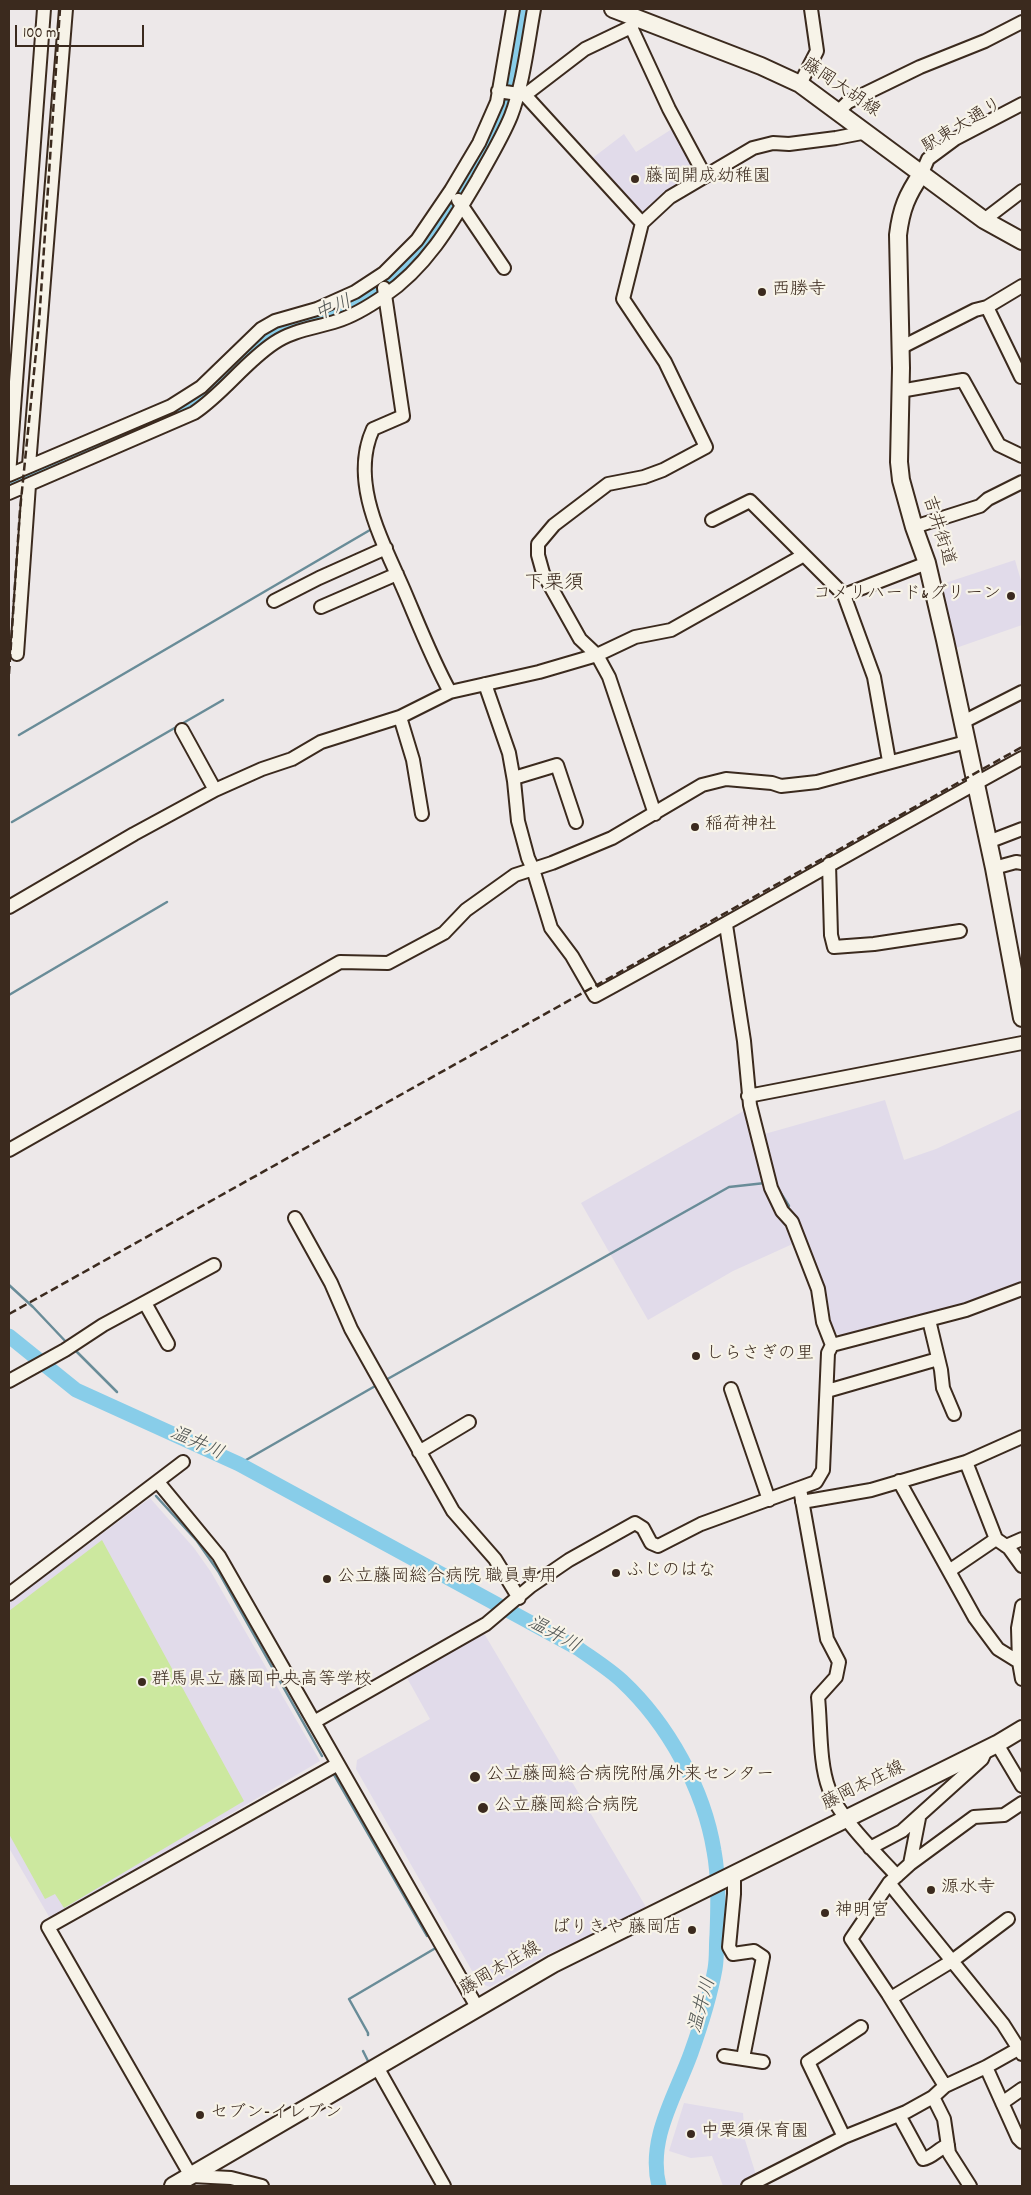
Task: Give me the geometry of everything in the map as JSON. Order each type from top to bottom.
[{"type":"main road","name":"藤岡大胡線","points":[[627,16],[761,66],[800,84],[984,220],[1022,242]]},
{"type":"main road","name":"吉井街道","points":[[922,173],[907,194],[899,227],[899,462],[914,527],[927,563],[963,722],[994,868],[1022,1018]]},
{"type":"main road","name":"藤岡本庄線","points":[[173,2186],[553,1964],[991,1747],[1022,1729]]},
{"type":"street","points":[[9,475],[44,9]]},
{"type":"street","points":[[29,465],[66,9]]},
{"type":"street","points":[[9,475],[171,406],[201,387],[261,330],[275,321],[317,309],[355,292],[384,273],[417,240],[451,190],[479,143],[497,102],[513,9]]},
{"type":"street","points":[[9,493],[194,412],[209,403],[256,356],[276,342],[298,331],[340,320],[384,296],[427,258],[462,207],[512,115],[521,94],[534,9]]},
{"type":"street","points":[[800,84],[817,51],[812,9]]},
{"type":"street","points":[[521,94],[585,49],[627,16],[670,109],[705,176]]},
{"type":"street","points":[[839,111],[848,102],[864,94],[920,67],[986,41],[1022,22]]},
{"type":"street","points":[[498,91],[521,94],[642,222]]},
{"type":"street","points":[[922,173],[928,159],[955,139],[1022,104]]},
{"type":"street","name":"駅東大通り","points":[[922,173],[964,143],[1022,112]]},
{"type":"street","points":[[655,814],[609,677],[597,656],[580,638],[543,573],[538,555],[538,544],[554,525],[608,484],[644,477],[663,470],[706,447],[665,362],[623,299],[642,222],[670,197],[753,148],[773,143],[789,144],[867,132]]},
{"type":"street","points":[[451,190],[504,268]]},
{"type":"street","points":[[984,220],[1022,191]]},
{"type":"street","points":[[384,273],[384,296],[404,416],[373,429],[366,445],[365,462],[369,500],[374,525],[386,548],[436,666],[450,692]]},
{"type":"street","points":[[900,348],[975,310],[987,307],[1022,286]]},
{"type":"street","points":[[987,307],[1021,377]]},
{"type":"street","points":[[900,391],[963,380],[999,445],[1022,456]]},
{"type":"street","points":[[914,527],[980,506],[988,499],[1022,482]]},
{"type":"street","points":[[17,654],[29,485]]},
{"type":"street","points":[[712,520],[750,501],[844,595],[874,677],[889,761]]},
{"type":"street","points":[[274,601],[319,578],[386,548]]},
{"type":"street","points":[[9,907],[134,834],[216,790],[262,768],[292,758],[321,742],[400,718],[450,692],[510,680],[597,656],[635,637],[671,630],[804,555]]},
{"type":"street","points":[[844,595],[927,563]]},
{"type":"street","points":[[321,607],[397,574]]},
{"type":"street","points":[[485,684],[509,753],[514,778],[518,821],[551,928],[572,956],[595,996],[726,925],[829,864],[1022,758]]},
{"type":"street","points":[[963,722],[1022,692]]},
{"type":"street","points":[[400,718],[413,760],[422,814]]},
{"type":"street","points":[[182,730],[216,790]]},
{"type":"street","points":[[9,1150],[340,962],[388,963],[444,933],[466,910],[497,886],[515,875],[612,838],[702,785],[726,779],[772,783],[781,786],[817,782],[889,761],[966,742]]},
{"type":"street","points":[[514,778],[556,765],[576,822]]},
{"type":"street","points":[[988,842],[1022,830]]},
{"type":"street","points":[[994,868],[1016,862],[1022,863]]},
{"type":"street","points":[[829,864],[831,935],[834,947],[874,944],[960,931]]},
{"type":"street","points":[[314,1722],[486,1624],[531,1586],[569,1560],[635,1523],[643,1528],[651,1543],[658,1546],[701,1524],[816,1482],[823,1470],[828,1353],[832,1345],[823,1322],[818,1289],[795,1231],[771,1188],[748,1096],[744,1041],[726,925]]},
{"type":"street","points":[[748,1096],[1022,1043]]},
{"type":"street","points":[[294,1218],[331,1283],[351,1329],[453,1511],[495,1559],[519,1598]]},
{"type":"street","points":[[9,1381],[103,1325],[214,1265]]},
{"type":"street","points":[[832,1345],[966,1310],[1022,1289]]},
{"type":"street","points":[[145,1303],[168,1344]]},
{"type":"street","points":[[928,1320],[943,1388],[954,1414]]},
{"type":"street","points":[[827,1391],[938,1359]]},
{"type":"street","points":[[731,1389],[769,1500]]},
{"type":"street","points":[[419,1452],[469,1422]]},
{"type":"street","points":[[802,1502],[871,1490],[966,1462],[1022,1437]]},
{"type":"street","points":[[9,1594],[183,1462]]},
{"type":"street","points":[[966,1462],[1001,1543],[1022,1566]]},
{"type":"street","points":[[899,1481],[975,1618],[998,1649],[1019,1662]]},
{"type":"street","points":[[158,1482],[219,1556],[477,2007]]},
{"type":"street","points":[[748,2186],[771,2181],[844,2137],[899,2115],[933,2097],[945,2086],[1020,2051],[1003,2024],[952,1962],[870,1848],[847,1818],[840,1812],[829,1789],[825,1775],[818,1697],[836,1677],[839,1662],[827,1639],[800,1489]]},
{"type":"street","points":[[949,1571],[1001,1543],[1022,1539]]},
{"type":"street","points":[[1022,1606],[1018,1628],[1019,1662],[1022,1679]]},
{"type":"street","points":[[870,1848],[902,1832],[919,1818],[982,1759],[991,1747],[1022,1786]]},
{"type":"street","points":[[262,2186],[231,2178],[191,2176],[48,1927],[338,1764]]},
{"type":"street","points":[[945,2086],[891,1998],[851,1939],[893,1880],[910,1864],[974,1816],[1004,1815],[1022,1803]]},
{"type":"street","points":[[910,1864],[919,1818]]},
{"type":"street","points":[[730,1876],[734,1894],[729,1947],[733,1954],[754,1951],[763,1956],[743,2058]]},
{"type":"street","points":[[891,1998],[952,1962],[1008,1919]]},
{"type":"street","points":[[844,2137],[808,2062],[860,2027]]},
{"type":"street","points":[[724,2056],[763,2062]]},
{"type":"street","points":[[377,2067],[444,2186]]},
{"type":"street","points":[[986,2067],[1018,2138],[1022,2142]]},
{"type":"street","points":[[1002,2103],[1022,2089]]},
{"type":"street","points":[[933,2097],[944,2119],[949,2153],[970,2186]]},
{"type":"street","points":[[899,2115],[923,2159],[948,2145]]},
{"type":"shaded area","points":[[675,127],[701,174],[642,218],[590,160],[624,134],[636,152]]},
{"type":"shaded area","points":[[1015,560],[1022,584],[1022,625],[953,649],[936,586]]},
{"type":"shaded area","points":[[885,1100],[904,1160],[936,1149],[1022,1109],[1022,1284],[965,1305],[843,1337],[834,1332],[826,1322],[784,1208],[775,1189],[761,1135]]},
{"type":"shaded area","points":[[747,1109],[787,1220],[797,1242],[733,1271],[648,1320],[581,1203]]},
{"type":"shaded area","name":"群馬県立 藤岡中央高等学校","points":[[150,1498],[194,1548],[211,1572],[320,1761],[51,1920],[9,1848],[9,1603]]},
{"type":"shaded area","name":"公立藤岡総合病院","points":[[480,1633],[485,1635],[646,1907],[594,1934],[546,1955],[490,1987],[479,1983],[356,1769],[357,1760],[430,1719],[407,1678],[410,1673]]},
{"type":"shaded area","points":[[684,2103],[743,2113],[745,2140],[757,2178],[740,2186],[723,2186],[712,2156],[691,2158],[669,2151]]},
{"type":"green space","name":"群馬県立 藤岡中央高等学校","points":[[102,1540],[244,1801],[64,1908],[55,1894],[45,1899],[9,1834],[9,1611]]},
{"type":"waterway","name":"中川","points":[[9,485],[181,409],[210,391],[257,342],[351,304],[394,279],[419,254],[439,229],[496,129],[512,72],[524,9]]},
{"type":"waterway","points":[[19,735],[370,530]]},
{"type":"waterway","points":[[12,822],[223,700]]},
{"type":"waterway","points":[[9,995],[167,902]]},
{"type":"waterway","points":[[384,1381],[729,1187],[765,1183]]},
{"type":"waterway","points":[[775,1184],[789,1206]]},
{"type":"waterway","points":[[9,1285],[68,1344]]},
{"type":"waterway","name":"温井川","points":[[9,1336],[76,1390],[239,1464],[579,1649],[622,1681],[654,1717],[669,1737],[693,1781],[702,1804],[714,1851],[718,1893],[716,1961],[713,1980],[695,2042],[660,2134],[656,2169],[659,2186]]},
{"type":"waterway","points":[[74,1349],[117,1392]]},
{"type":"waterway","points":[[239,1464],[377,1385]]},
{"type":"waterway","points":[[156,1496],[197,1541],[218,1571],[322,1756]]},
{"type":"waterway","points":[[333,1773],[427,1936]]},
{"type":"waterway","points":[[368,2035],[349,1999],[434,1949]]},
{"type":"waterway","points":[[363,2051],[369,2063]]},
{"type":"railway","points":[[9,674],[20,510],[39,323],[60,9]]},
{"type":"railway","points":[[9,1314],[1022,747]]},
{"type":"place","name":"藤岡開成幼稚園","points":[[635,179]]},
{"type":"place","name":"西勝寺","points":[[762,292]]},
{"type":"place","name":"コメリハード&グリーン","points":[[1011,596]]},
{"type":"place","name":"稲荷神社","points":[[695,827]]},
{"type":"place","name":"しらさぎの里","points":[[696,1356]]},
{"type":"place","name":"ふじのはな","points":[[616,1573]]},
{"type":"place","name":"公立藤岡総合病院 職員専用","points":[[327,1579]]},
{"type":"place","name":"群馬県立 藤岡中央高等学校","points":[[142,1682]]},
{"type":"place","name":"公立藤岡総合病院附属外来センター","points":[[475,1777]]},
{"type":"place","name":"公立藤岡総合病院","points":[[483,1808]]},
{"type":"place","name":"源水寺","points":[[931,1890]]},
{"type":"place","name":"神明宮","points":[[825,1913]]},
{"type":"place","name":"ばりきや 藤岡店","points":[[692,1930]]},
{"type":"place","name":"セブン-イレブン","points":[[200,2115]]},
{"type":"place","name":"中栗須保育園","points":[[691,2134]]},
{"type":"district","name":"下栗須","points":[[554,585]]}]
